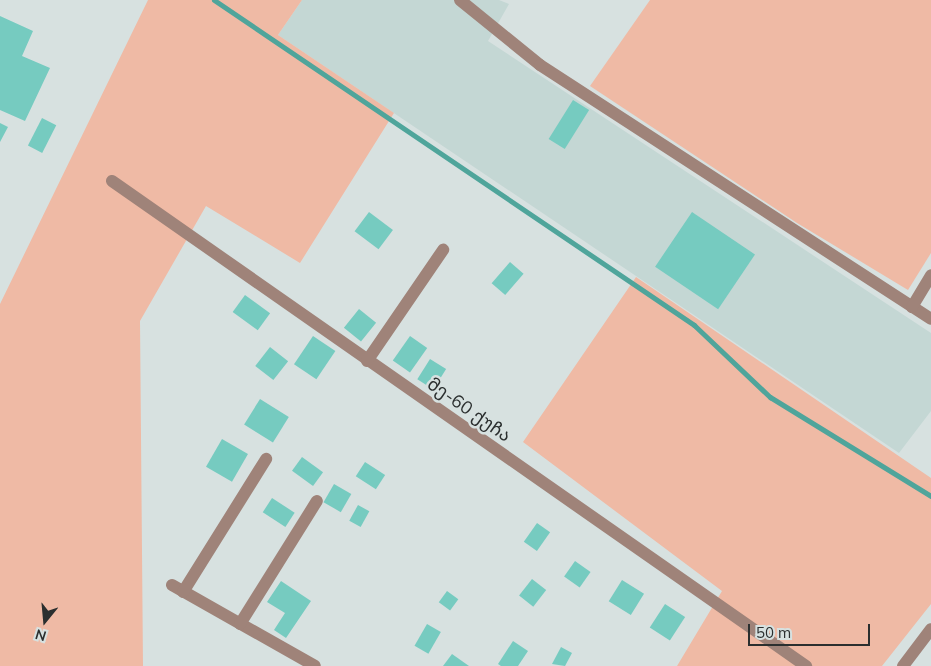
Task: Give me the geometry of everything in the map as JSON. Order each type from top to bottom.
[{"type":"street","points":[[460,0],[540,65],[931,319]]},
{"type":"street","name":"მე-60 ქუჩა","points":[[112,181],[806,666]]},
{"type":"street","points":[[367,361],[443,250]]},
{"type":"street","points":[[912,307],[931,275]]},
{"type":"street","points":[[266,459],[178,589],[315,666]]},
{"type":"street","points":[[240,624],[318,501]]},
{"type":"street","points":[[903,666],[931,629]]},
{"type":"shaded area","points":[[148,0],[302,0],[278,35],[394,113],[300,263],[206,206],[140,321],[143,666],[0,666],[0,304]]},
{"type":"shaded area","points":[[302,0],[499,0],[509,4],[488,41],[931,333],[931,411],[899,453],[278,35]]},
{"type":"shaded area","points":[[650,0],[931,0],[931,253],[908,290],[797,223],[590,86]]},
{"type":"shaded area","points":[[636,277],[931,478],[931,604],[882,666],[677,666],[722,591],[523,442]]},
{"type":"building","points":[[0,16],[33,31],[22,56],[50,68],[25,121],[0,110]]},
{"type":"building","points":[[573,100],[589,110],[565,149],[549,139]]},
{"type":"building","points":[[42,118],[56,125],[42,153],[28,146]]},
{"type":"building","points":[[0,123],[8,127],[0,142]]},
{"type":"building","points":[[369,212],[393,230],[379,249],[355,231]]},
{"type":"building","points":[[692,212],[755,254],[718,309],[655,267]]},
{"type":"building","points":[[510,262],[524,274],[505,295],[492,283]]},
{"type":"building","points":[[245,295],[270,313],[258,330],[233,312]]},
{"type":"building","points":[[359,309],[376,323],[361,341],[344,328]]},
{"type":"building","points":[[313,336],[335,351],[316,379],[294,364]]},
{"type":"building","points":[[410,336],[427,348],[410,373],[393,361]]},
{"type":"building","points":[[270,347],[288,361],[273,380],[255,366]]},
{"type":"building","points":[[430,359],[446,369],[433,389],[417,379]]},
{"type":"building","points":[[260,399],[289,417],[273,442],[244,424]]},
{"type":"building","points":[[222,439],[248,454],[232,482],[206,467]]},
{"type":"building","points":[[302,457],[323,472],[313,486],[292,471]]},
{"type":"building","points":[[365,462],[385,475],[376,489],[356,476]]},
{"type":"building","points":[[334,484],[351,494],[341,512],[324,502]]},
{"type":"building","points":[[272,498],[295,513],[285,527],[263,512]]},
{"type":"building","points":[[358,505],[369,511],[361,527],[349,521]]},
{"type":"building","points":[[537,523],[550,532],[537,551],[524,542]]},
{"type":"building","points":[[575,561],[591,572],[580,587],[564,577]]},
{"type":"building","points":[[532,579],[546,590],[533,607],[519,596]]},
{"type":"building","points":[[622,580],[644,594],[631,615],[609,601]]},
{"type":"building","points":[[281,581],[311,601],[286,638],[274,630],[285,613],[267,602]]},
{"type":"building","points":[[447,591],[458,599],[450,611],[439,602]]},
{"type":"building","points":[[665,604],[685,617],[670,641],[650,627]]},
{"type":"building","points":[[427,624],[441,632],[428,654],[414,646]]},
{"type":"building","points":[[513,641],[528,651],[518,666],[501,666],[498,664]]},
{"type":"building","points":[[561,647],[572,653],[565,666],[552,664]]},
{"type":"building","points":[[452,654],[469,666],[443,666]]},
{"type":"waterway","points":[[214,0],[694,325],[770,397],[931,496]]}]
